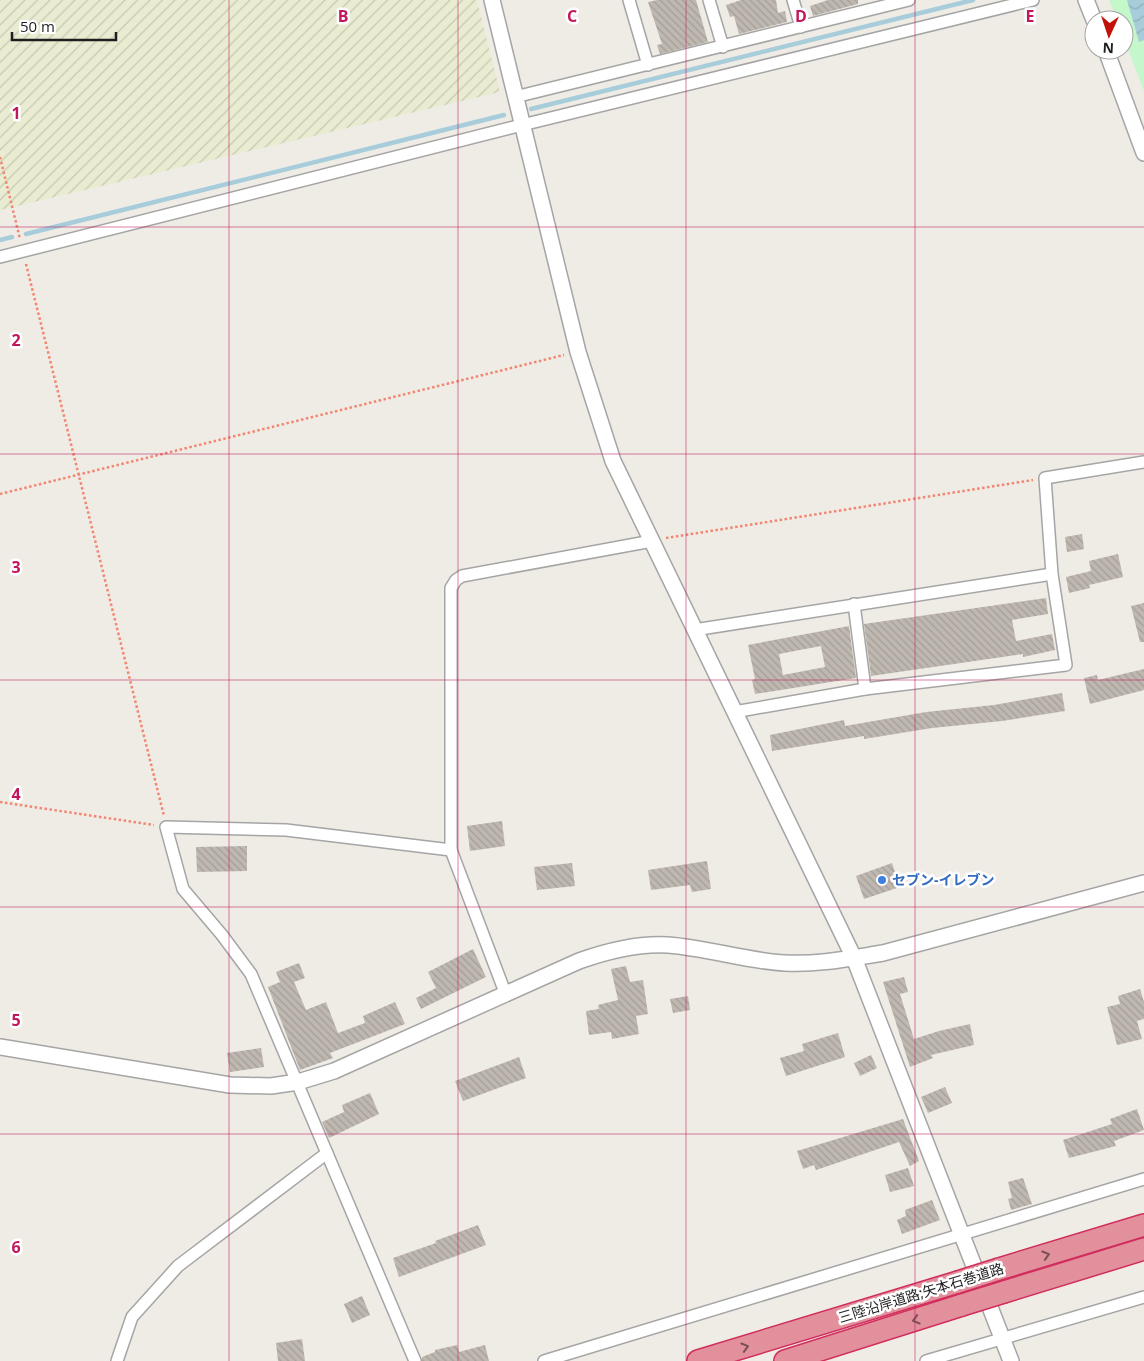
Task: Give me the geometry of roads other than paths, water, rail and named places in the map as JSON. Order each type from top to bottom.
[{"type":"highway","name":"三陸沿岸道路;矢本石巻道路","points":[[698,1361],[1144,1225]]},
{"type":"highway","name":"三陸沿岸道路;矢本石巻道路","points":[[785,1361],[1144,1249]]},
{"type":"street","points":[[492,0],[578,352],[613,461],[854,958],[1011,1361]]},
{"type":"street","points":[[628,0],[648,66]]},
{"type":"street","points":[[709,0],[723,47]]},
{"type":"street","points":[[793,0],[801,27]]},
{"type":"street","points":[[515,97],[648,66],[801,27],[864,5],[909,0]]},
{"type":"street","points":[[0,257],[522,125],[1033,0]]},
{"type":"street","points":[[1110,60],[1144,153]]},
{"type":"street","points":[[734,712],[865,689],[1066,665],[1052,574],[1045,478],[1144,462]]},
{"type":"street","points":[[506,995],[451,850],[451,588],[456,580],[462,576],[652,540]]},
{"type":"street","points":[[694,630],[1052,574]]},
{"type":"street","points":[[854,604],[865,689]]},
{"type":"street","points":[[415,1361],[251,974],[222,935],[183,889],[166,827],[286,830],[451,850]]},
{"type":"street","points":[[0,1047],[230,1085],[271,1086],[298,1082],[334,1070],[579,961],[603,953],[646,946],[691,948],[784,963],[854,958],[883,953],[1144,883]]},
{"type":"street","points":[[117,1361],[132,1317],[178,1266],[327,1153]]},
{"type":"street","points":[[544,1361],[1144,1179]]},
{"type":"street","points":[[926,1361],[1002,1337],[1144,1297]]},
{"type":"street","points":[[960,1361],[967,1349]]},
{"type":"water","points":[[1127,0],[1144,0],[1144,40],[1139,42],[1134,24],[1134,10],[1130,10]]},
{"type":"waterway","points":[[531,109],[973,0]]},
{"type":"waterway","points":[[26,234],[504,115]]},
{"type":"waterway","points":[[0,240],[12,237]]},
{"type":"place","name":"セブン-イレブン","points":[[882,880]]}]
